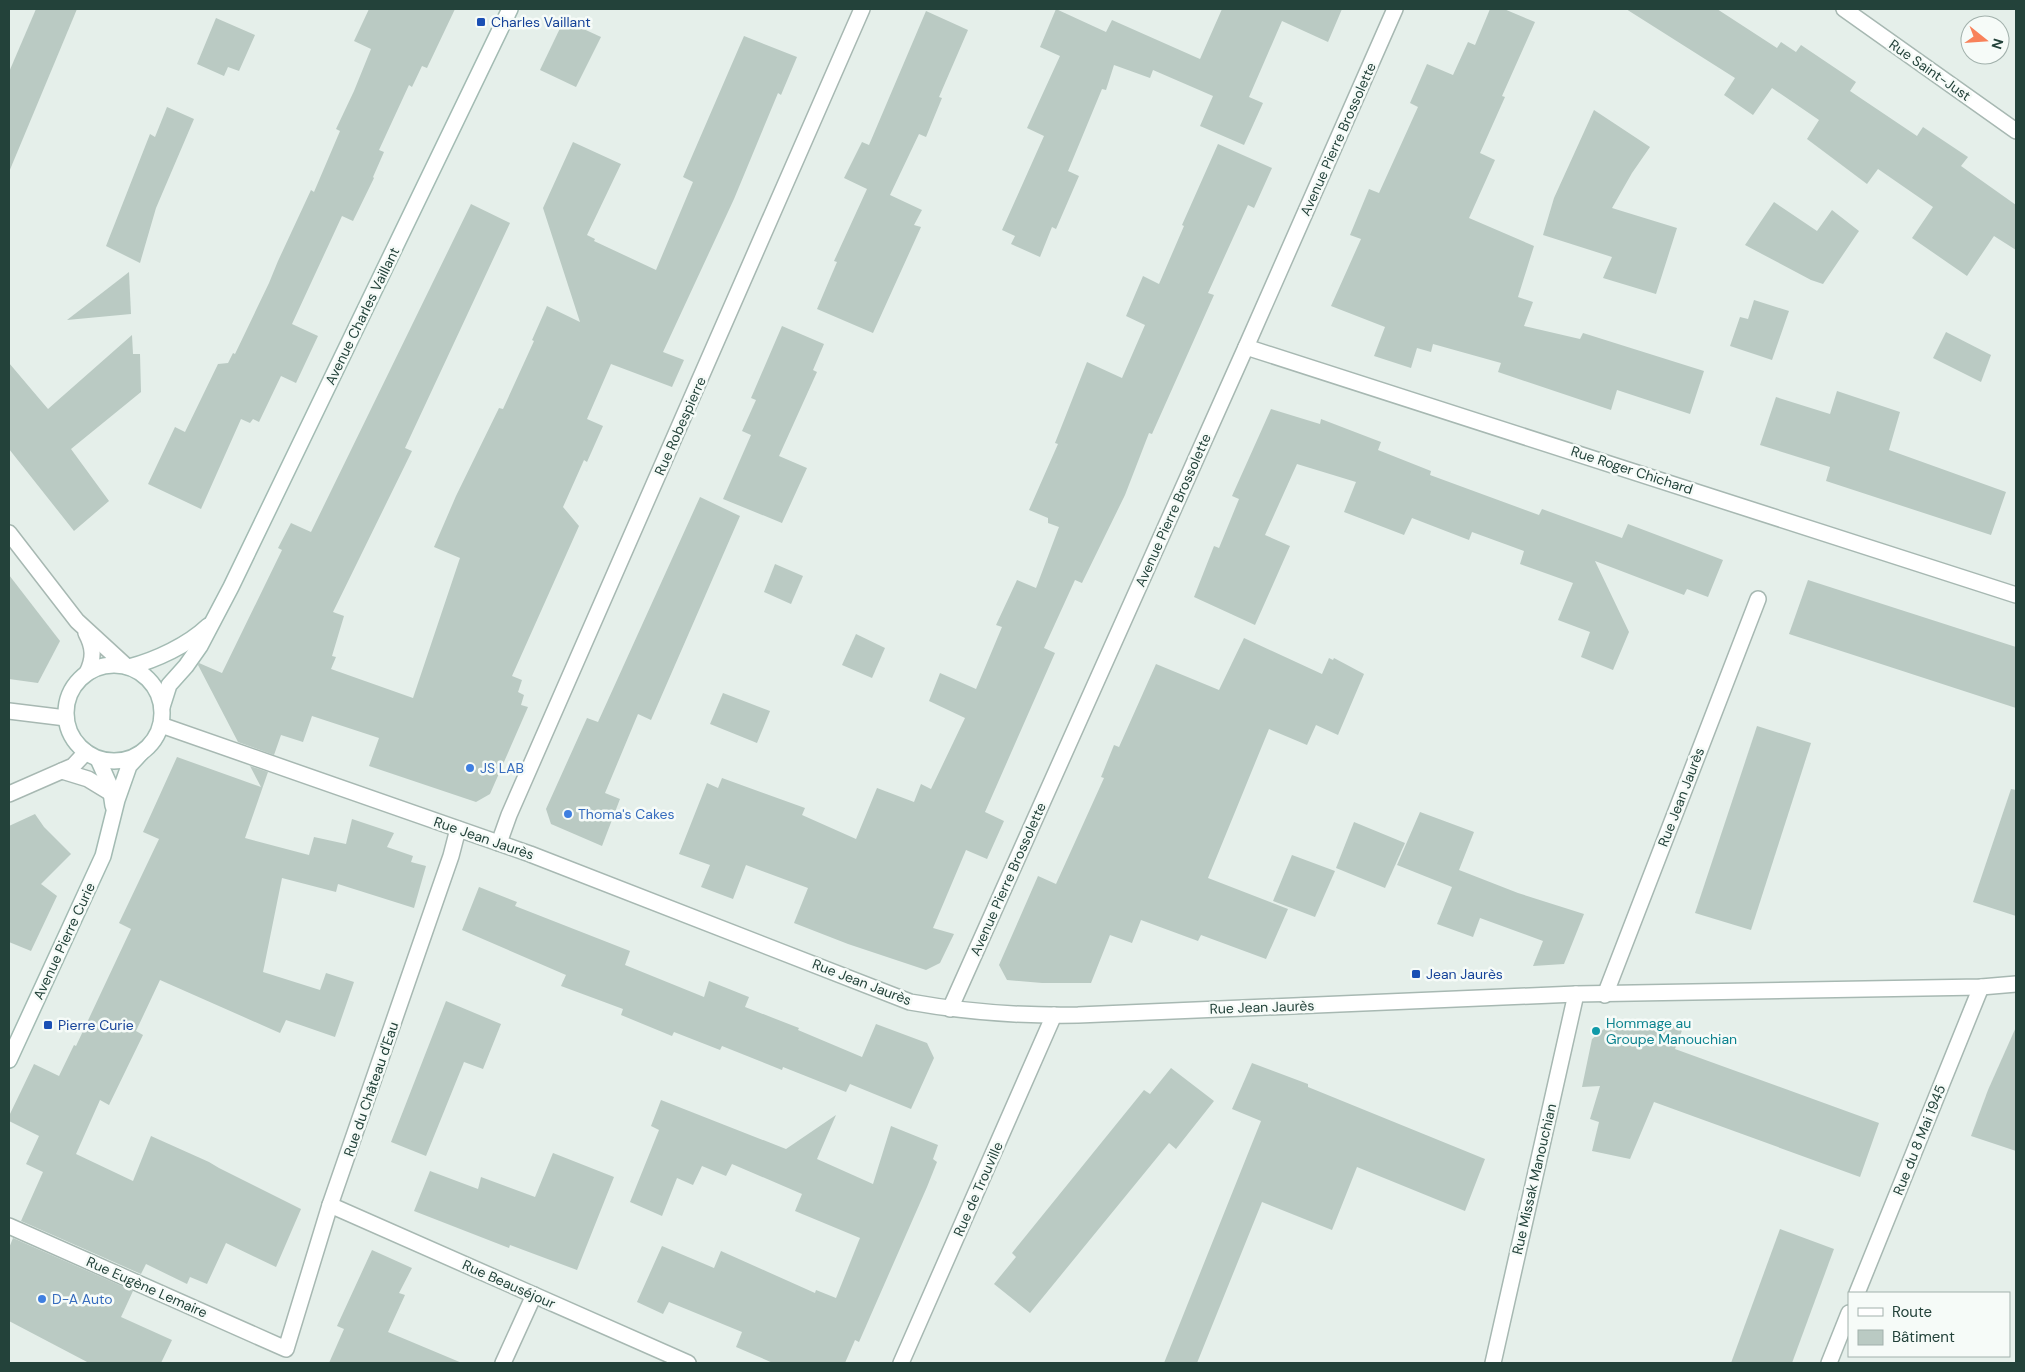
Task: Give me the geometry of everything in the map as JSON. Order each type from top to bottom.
[{"type":"street","name":"Avenue Charles Vaillant","points":[[162,707],[170,685],[194,656],[246,556],[510,9]]},
{"type":"street","name":"Rue Robespierre","points":[[499,843],[521,788],[862,9]]},
{"type":"street","name":"Avenue Pierre Brossolette","points":[[950,1009],[1395,9]]},
{"type":"street","name":"Rue Saint-Just","points":[[1844,9],[2016,131]]},
{"type":"street","name":"Rue Roger Chichard","points":[[1246,347],[2016,595]]},
{"type":"street","points":[[9,533],[84,629],[127,667]]},
{"type":"street","name":"Rue Jean Jaurès","points":[[1604,995],[1758,599]]},
{"type":"street","name":"Avenue Charles Vaillant","points":[[127,667],[148,661],[180,645],[201,632],[211,623]]},
{"type":"street","points":[[84,629],[91,643],[93,654],[87,673]]},
{"type":"street","points":[[103,666],[127,667],[138,671],[151,683],[160,698],[162,707],[161,725],[153,741],[141,753],[116,762],[92,756],[76,744],[71,736],[66,718],[69,693],[87,673],[103,666]]},
{"type":"street","points":[[9,711],[66,718]]},
{"type":"street","name":"Rue Jean Jaurès","points":[[161,725],[499,843],[910,1002],[950,1009],[1054,1015],[1576,994],[1980,987],[2016,984]]},
{"type":"street","name":"Avenue Pierre Curie","points":[[9,1060],[95,875],[106,847],[117,800],[128,766],[141,753]]},
{"type":"street","points":[[9,794],[92,756]]},
{"type":"street","name":"Avenue Pierre Curie","points":[[92,756],[104,768],[111,793],[113,820]]},
{"type":"street","points":[[62,771],[88,779],[111,793]]},
{"type":"street","name":"Rue du Château d'Eau","points":[[286,1349],[330,1205],[451,856],[458,829]]},
{"type":"street","name":"Rue du 8 Mai 1945","points":[[1857,1292],[1980,987]]},
{"type":"street","name":"Rue Missak Manouchian","points":[[1493,1363],[1576,994]]},
{"type":"street","name":"Rue de Trouville","points":[[901,1363],[1054,1015]]},
{"type":"street","name":"Rue Beauséjour","points":[[330,1205],[688,1363]]},
{"type":"street","name":"Rue Eugène Lemaire","points":[[9,1226],[286,1349]]},
{"type":"street","points":[[503,1363],[534,1295]]},
{"type":"street","points":[[1828,1363],[1848,1315]]},
{"type":"building","points":[[36,9],[77,9],[9,172],[9,72]]},
{"type":"building","points":[[369,9],[455,9],[427,68],[422,66],[412,87],[409,85],[379,150],[384,152],[374,178],[353,221],[342,216],[292,324],[318,336],[296,383],[281,376],[259,422],[253,419],[250,423],[241,419],[201,509],[148,484],[175,427],[185,432],[218,364],[228,363],[233,353],[235,354],[311,190],[314,192],[340,131],[336,129],[371,49],[354,41]]},
{"type":"building","points":[[1056,9],[1106,32],[1112,20],[1200,59],[1222,9],[1342,9],[1328,42],[1282,21],[1249,97],[1263,103],[1244,145],[1200,126],[1213,96],[1153,70],[1150,78],[1114,65],[1106,90],[1102,89],[1068,171],[1079,176],[1056,229],[1052,227],[1040,257],[1011,244],[1015,236],[1002,230],[1044,136],[1027,128],[1060,56],[1040,47]]},
{"type":"building","points":[[1490,9],[1504,9],[1535,22],[1502,96],[1505,97],[1480,153],[1495,160],[1469,218],[1534,246],[1518,297],[1533,302],[1524,326],[1580,339],[1583,333],[1704,371],[1690,414],[1617,390],[1611,410],[1498,372],[1501,363],[1433,344],[1431,352],[1417,348],[1411,368],[1374,356],[1385,327],[1331,306],[1361,239],[1350,235],[1369,189],[1379,193],[1418,107],[1410,103],[1427,64],[1453,75],[1468,42],[1475,45]]},
{"type":"building","points":[[1626,9],[1717,9],[1777,48],[1781,42],[1796,52],[1801,45],[1856,82],[1850,91],[1917,136],[1923,127],[1968,157],[1961,166],[2016,205],[2016,250],[1994,236],[1967,276],[1912,238],[1933,207],[1878,169],[1867,184],[1807,139],[1819,120],[1772,88],[1753,115],[1724,95],[1735,78]]},
{"type":"building","points":[[926,11],[968,30],[939,97],[942,98],[926,137],[919,134],[890,195],[922,210],[914,225],[921,227],[873,333],[817,309],[837,262],[834,261],[867,189],[844,178],[862,142],[869,145]]},
{"type":"building","points":[[216,18],[255,35],[239,71],[228,67],[224,76],[197,64]]},
{"type":"building","points":[[564,20],[601,37],[576,87],[540,70]]},
{"type":"building","points":[[744,36],[797,57],[781,95],[778,93],[734,199],[663,352],[684,360],[672,387],[611,364],[587,419],[603,426],[587,462],[584,460],[563,507],[579,526],[512,676],[522,680],[518,692],[524,695],[521,705],[528,707],[490,794],[476,802],[369,766],[379,738],[312,716],[303,742],[281,735],[274,755],[238,742],[198,665],[199,663],[222,673],[282,550],[278,548],[291,523],[311,532],[471,204],[510,223],[405,448],[412,451],[333,612],[344,616],[332,656],[336,657],[331,669],[413,698],[460,558],[434,547],[456,496],[499,408],[503,409],[534,341],[532,340],[547,306],[580,322],[543,208],[573,142],[621,164],[587,235],[595,239],[594,241],[656,270],[693,182],[683,177]]},
{"type":"building","points":[[167,107],[194,119],[156,208],[140,263],[106,246],[150,134],[155,137]]},
{"type":"building","points":[[1594,110],[1650,147],[1632,173],[1612,208],[1677,228],[1656,294],[1603,278],[1612,257],[1543,235],[1554,198]]},
{"type":"building","points":[[1218,144],[1272,168],[1254,208],[1248,205],[1208,293],[1214,295],[1152,434],[1149,433],[1125,495],[1082,583],[1075,580],[1044,648],[1055,653],[985,812],[1004,821],[987,859],[966,850],[933,928],[954,934],[940,963],[926,970],[848,944],[794,923],[808,888],[746,865],[733,899],[701,887],[710,865],[679,854],[707,783],[718,788],[722,778],[805,808],[802,815],[856,839],[877,788],[914,802],[921,784],[931,789],[965,718],[929,701],[940,673],[976,689],[1002,627],[996,625],[1017,580],[1036,588],[1059,527],[1048,523],[1048,518],[1029,510],[1058,444],[1055,443],[1087,362],[1122,378],[1145,325],[1126,316],[1143,276],[1159,284],[1184,226],[1182,225]]},
{"type":"building","points":[[1774,202],[1817,231],[1832,210],[1859,231],[1823,284],[1811,280],[1745,245]]},
{"type":"building","points":[[129,272],[131,314],[67,320]]},
{"type":"building","points":[[1754,300],[1789,311],[1772,360],[1730,346],[1740,317],[1748,319]]},
{"type":"building","points":[[782,326],[824,344],[813,370],[817,372],[779,456],[807,468],[782,523],[723,499],[751,435],[742,431],[756,400],[751,398]]},
{"type":"building","points":[[1946,332],[1991,355],[1981,382],[1933,358]]},
{"type":"building","points":[[132,335],[133,354],[140,354],[141,392],[71,449],[109,501],[74,531],[9,449],[9,363],[48,409]]},
{"type":"building","points":[[1837,391],[1900,412],[1889,450],[2006,492],[1991,535],[1826,481],[1830,467],[1760,445],[1776,397],[1830,414]]},
{"type":"building","points":[[1271,409],[1320,424],[1321,419],[1381,442],[1378,450],[1431,471],[1430,475],[1539,515],[1542,509],[1622,538],[1628,524],[1723,560],[1708,597],[1687,589],[1684,595],[1595,561],[1629,632],[1613,670],[1581,657],[1590,632],[1558,620],[1573,583],[1520,564],[1524,551],[1472,532],[1469,540],[1412,518],[1404,535],[1344,512],[1356,482],[1297,464],[1265,535],[1290,546],[1255,625],[1194,597],[1214,546],[1219,548],[1239,499],[1232,496]]},
{"type":"building","points":[[700,497],[740,516],[651,720],[638,714],[605,793],[620,799],[602,846],[551,824],[546,809],[587,718],[598,722]]},
{"type":"building","points":[[775,564],[803,576],[791,604],[764,592]]},
{"type":"building","points":[[9,575],[60,641],[38,683],[9,679]]},
{"type":"building","points":[[1808,580],[2016,647],[2016,708],[1789,634]]},
{"type":"building","points":[[856,634],[885,648],[872,678],[842,665]]},
{"type":"building","points":[[1244,638],[1322,674],[1329,658],[1333,660],[1334,658],[1364,674],[1338,735],[1316,725],[1307,745],[1269,729],[1208,878],[1288,909],[1266,959],[1201,935],[1198,941],[1141,920],[1132,943],[1110,935],[1091,983],[1042,983],[1007,980],[999,965],[1038,876],[1056,884],[1104,778],[1101,777],[1114,745],[1119,747],[1156,664],[1219,690]]},
{"type":"building","points":[[723,693],[770,711],[757,743],[710,724]]},
{"type":"building","points":[[1757,726],[1811,743],[1751,930],[1695,913]]},
{"type":"building","points":[[177,757],[261,787],[250,766],[268,772],[245,838],[309,855],[314,837],[346,844],[352,819],[394,833],[387,847],[413,856],[411,862],[426,866],[414,908],[338,884],[336,892],[282,878],[263,972],[320,990],[326,973],[354,982],[335,1037],[286,1020],[280,1033],[160,980],[136,1031],[143,1035],[109,1105],[100,1100],[76,1154],[133,1181],[151,1136],[209,1162],[301,1209],[276,1267],[226,1243],[207,1284],[190,1277],[187,1284],[146,1264],[141,1274],[21,1221],[43,1172],[26,1164],[39,1136],[9,1121],[9,1116],[34,1064],[59,1076],[74,1045],[76,1046],[131,929],[119,923],[159,839],[143,832]]},
{"type":"building","points":[[2011,789],[2016,790],[2016,916],[1973,902]]},
{"type":"building","points":[[1420,812],[1474,832],[1459,870],[1518,893],[1584,914],[1564,964],[1533,966],[1543,941],[1480,918],[1473,937],[1437,924],[1452,887],[1397,865]]},
{"type":"building","points":[[35,814],[44,827],[71,854],[41,884],[57,896],[31,951],[9,942],[9,826]]},
{"type":"building","points":[[1354,822],[1405,843],[1385,888],[1336,868]]},
{"type":"building","points":[[1292,855],[1335,871],[1315,917],[1273,901]]},
{"type":"building","points":[[479,887],[517,902],[515,906],[630,951],[625,965],[704,997],[709,981],[749,997],[745,1007],[799,1028],[798,1030],[862,1057],[876,1024],[927,1043],[934,1058],[911,1109],[850,1084],[846,1092],[783,1067],[782,1070],[722,1046],[720,1050],[674,1032],[672,1036],[621,1015],[623,1009],[561,986],[566,975],[462,930]]},
{"type":"building","points":[[446,1001],[501,1024],[483,1069],[464,1062],[426,1156],[391,1142]]},
{"type":"building","points":[[1684,1025],[1675,1049],[1879,1123],[1860,1177],[1654,1102],[1630,1159],[1592,1151],[1599,1122],[1590,1119],[1600,1086],[1582,1087],[1592,1039],[1604,1029]]},
{"type":"building","points":[[2016,1027],[2016,1151],[1971,1136],[1988,1090]]},
{"type":"building","points":[[1252,1063],[1308,1084],[1308,1087],[1485,1159],[1465,1211],[1357,1167],[1332,1230],[1262,1202],[1197,1363],[1164,1363],[1261,1121],[1232,1109]]},
{"type":"building","points":[[1171,1068],[1214,1101],[1176,1149],[1169,1143],[1030,1313],[994,1284],[1016,1257],[1012,1253],[1144,1090],[1150,1094]]},
{"type":"building","points":[[661,1100],[786,1149],[836,1115],[817,1159],[873,1184],[891,1126],[938,1145],[933,1159],[937,1162],[927,1187],[859,1342],[855,1340],[845,1363],[773,1363],[736,1347],[742,1332],[669,1302],[663,1314],[637,1302],[662,1246],[714,1268],[721,1251],[815,1293],[816,1290],[836,1298],[860,1238],[795,1211],[802,1194],[732,1164],[726,1176],[702,1166],[693,1185],[677,1178],[662,1216],[630,1202],[659,1130],[651,1126]]},
{"type":"building","points":[[553,1153],[614,1177],[577,1270],[510,1245],[509,1248],[414,1211],[430,1171],[478,1189],[481,1177],[535,1197]]},
{"type":"building","points":[[1780,1229],[1834,1249],[1792,1363],[1731,1363]]},
{"type":"building","points":[[13,1238],[133,1291],[121,1317],[172,1340],[161,1363],[89,1363],[9,1321],[9,1248]]},
{"type":"building","points":[[372,1250],[412,1268],[399,1293],[405,1295],[388,1332],[462,1363],[329,1363],[344,1329],[337,1326]]},
{"type":"place","name":"Charles Vaillant","points":[[481,22]]},
{"type":"place","name":"JS LAB","points":[[470,768]]},
{"type":"place","name":"Thoma's Cakes","points":[[568,814]]},
{"type":"place","name":"Jean Jaurès","points":[[1416,974]]},
{"type":"place","name":"Pierre Curie","points":[[48,1025]]},
{"type":"place","name":"Hommage au Groupe Manouchian","points":[[1596,1031]]},
{"type":"place","name":"D-A Auto","points":[[42,1299]]}]
